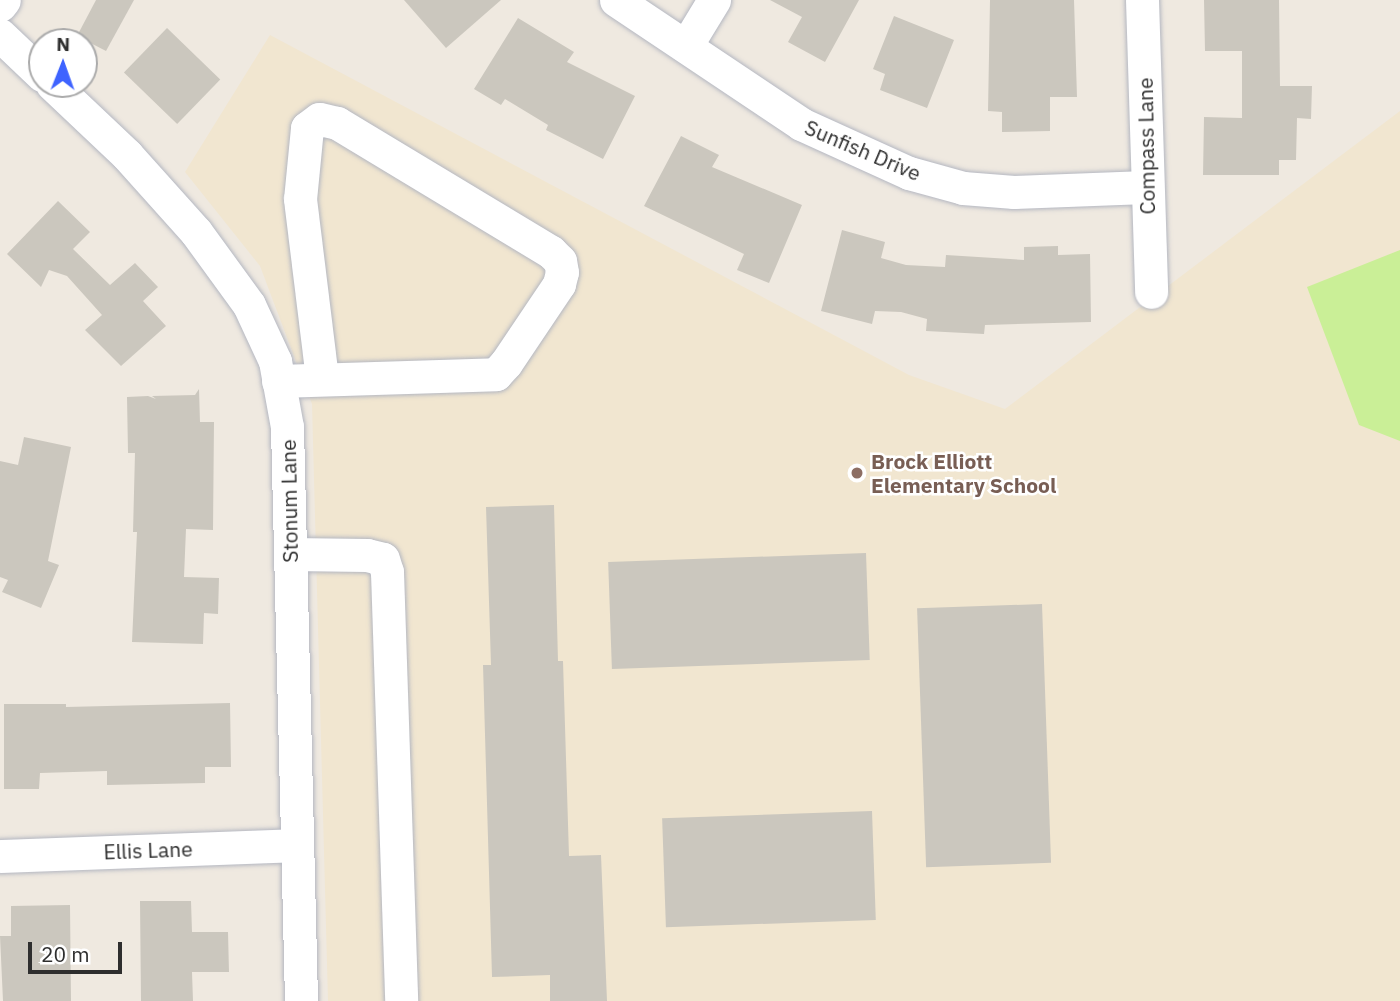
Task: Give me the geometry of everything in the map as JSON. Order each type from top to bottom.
[{"type":"street","points":[[0,5],[4,0]]},
{"type":"street","name":"Sunfish Drive","points":[[616,0],[801,124],[908,173],[963,188],[1014,192],[1146,187]]},
{"type":"street","points":[[686,46],[714,0]]},
{"type":"street","name":"Compass Lane","points":[[1142,0],[1151,292]]},
{"type":"street","points":[[0,35],[28,62]]},
{"type":"street","name":"Stonum Lane","points":[[67,98],[127,155],[195,232],[249,305],[275,361],[287,427],[302,1001]]},
{"type":"street","points":[[278,381],[496,374],[559,284],[562,272],[560,261],[551,252],[337,123],[319,119],[307,128],[300,199],[322,378]]},
{"type":"street","points":[[290,554],[367,555],[383,559],[387,572],[401,1001]]},
{"type":"street","name":"Ellis Lane","points":[[0,856],[297,845]]},
{"type":"shaded area","name":"Brock Elliott Elementary School","points":[[270,35],[909,375],[1005,409],[1400,111],[1400,1001],[328,1001],[312,404],[260,266],[185,172]]},
{"type":"green space","points":[[1400,250],[1400,441],[1359,425],[1307,287]]},
{"type":"building","points":[[96,0],[134,0],[106,51],[98,47],[98,28],[81,28]]},
{"type":"building","points":[[404,0],[501,0],[446,48]]},
{"type":"building","points":[[770,0],[859,0],[825,62],[788,42],[802,17]]},
{"type":"building","points":[[990,0],[1074,0],[1077,97],[1050,97],[1050,131],[1002,132],[1002,112],[988,111]]},
{"type":"building","points":[[1204,0],[1279,0],[1280,86],[1312,86],[1311,119],[1297,118],[1296,160],[1279,160],[1279,175],[1203,175],[1204,117],[1242,118],[1242,51],[1205,51]]},
{"type":"building","points":[[894,16],[954,40],[927,108],[880,90],[885,74],[873,69]]},
{"type":"building","points":[[518,18],[574,52],[567,62],[635,96],[603,159],[546,130],[548,125],[505,99],[501,105],[474,89]]},
{"type":"building","points":[[167,28],[220,79],[177,124],[124,73]]},
{"type":"building","points":[[681,136],[719,155],[712,167],[802,205],[769,283],[737,270],[744,254],[644,206]]},
{"type":"building","points":[[58,201],[90,232],[73,249],[110,285],[135,263],[158,287],[143,301],[166,326],[121,366],[85,330],[102,315],[67,276],[49,270],[41,287],[7,254]]},
{"type":"building","points":[[842,230],[885,242],[881,258],[906,265],[945,267],[946,255],[1024,260],[1024,247],[1058,246],[1058,255],[1090,254],[1091,322],[985,325],[984,334],[926,331],[927,319],[901,312],[875,311],[872,324],[821,311]]},
{"type":"building","points":[[199,389],[200,422],[214,422],[213,530],[186,529],[184,577],[219,578],[218,614],[204,613],[203,644],[132,642],[137,532],[133,532],[135,453],[128,453],[127,397],[148,396],[156,399],[152,396],[195,395]]},
{"type":"building","points":[[24,437],[71,447],[48,561],[59,565],[41,608],[2,592],[8,580],[0,577],[0,461],[18,465]]},
{"type":"building","points":[[554,505],[558,661],[563,661],[569,856],[601,855],[607,1001],[550,1001],[550,975],[492,977],[483,665],[491,665],[486,507]]},
{"type":"building","points":[[866,553],[870,660],[612,669],[608,562]]},
{"type":"building","points":[[1042,604],[1051,863],[926,867],[917,608]]},
{"type":"building","points":[[230,703],[231,767],[205,767],[205,783],[107,785],[107,771],[40,773],[39,789],[4,789],[4,704],[66,704],[66,707]]},
{"type":"building","points":[[872,811],[876,920],[666,927],[662,818]]},
{"type":"building","points":[[140,901],[191,901],[192,932],[228,932],[229,972],[192,972],[193,1001],[141,1001]]},
{"type":"building","points":[[70,905],[71,1001],[3,1001],[0,936],[11,936],[11,906]]},
{"type":"place","name":"Brock Elliott Elementary School","points":[[857,473]]}]
